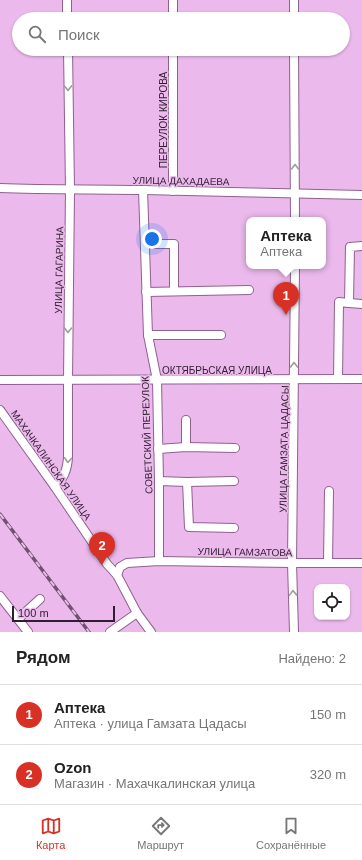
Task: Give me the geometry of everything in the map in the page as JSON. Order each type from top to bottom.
[{"type":"street","points":[[67,0],[67,12]]},
{"type":"street","points":[[172,0],[173,12]]},
{"type":"street","points":[[294,0],[294,12]]},
{"type":"street","name":"УЛИЦА ГАГАРИНА","points":[[55,486],[64,475],[67,465],[70,190],[68,56]]},
{"type":"street","name":"ПЕРЕУЛОК КИРОВА","points":[[173,56],[173,191]]},
{"type":"street","points":[[294,56],[295,217]]},
{"type":"street","name":"УЛИЦА ДАХАДАЕВА","points":[[0,188],[362,195]]},
{"type":"street","name":"СОВЕТСКИЙ ПЕРЕУЛОК","points":[[143,190],[148,335],[157,380],[159,561]]},
{"type":"street","points":[[145,244],[174,244],[174,291]]},
{"type":"street","points":[[349,303],[350,247],[362,246]]},
{"type":"street","name":"УЛИЦА ГАМЗАТА ЦАДАСЫ","points":[[294,632],[292,563],[295,269]]},
{"type":"street","points":[[146,292],[249,290]]},
{"type":"street","points":[[338,379],[339,302],[362,304]]},
{"type":"street","points":[[148,335],[221,335]]},
{"type":"street","name":"ОКТЯБРЬСКАЯ УЛИЦА","points":[[0,380],[362,379]]},
{"type":"street","name":"МАХАЧКАЛИНСКАЯ УЛИЦА","points":[[0,410],[55,486],[107,564],[117,575],[137,613],[151,632]]},
{"type":"street","points":[[186,420],[186,447]]},
{"type":"street","points":[[158,449],[186,447],[235,448]]},
{"type":"street","points":[[159,481],[234,481]]},
{"type":"street","points":[[187,482],[189,527],[234,528]]},
{"type":"street","points":[[328,563],[329,491]]},
{"type":"street","name":"УЛИЦА ГАМЗАТОВА","points":[[117,575],[120,567],[127,563],[159,561],[362,563]]},
{"type":"street","points":[[0,596],[28,632]]},
{"type":"street","points":[[18,619],[40,599]]},
{"type":"street","points":[[110,632],[137,613]]},
{"type":"railway","points":[[0,514],[89,632]]},
{"type":"place","name":"Аптека","points":[[286,315]]},
{"type":"place","name":"Ozon","points":[[102,565]]}]
